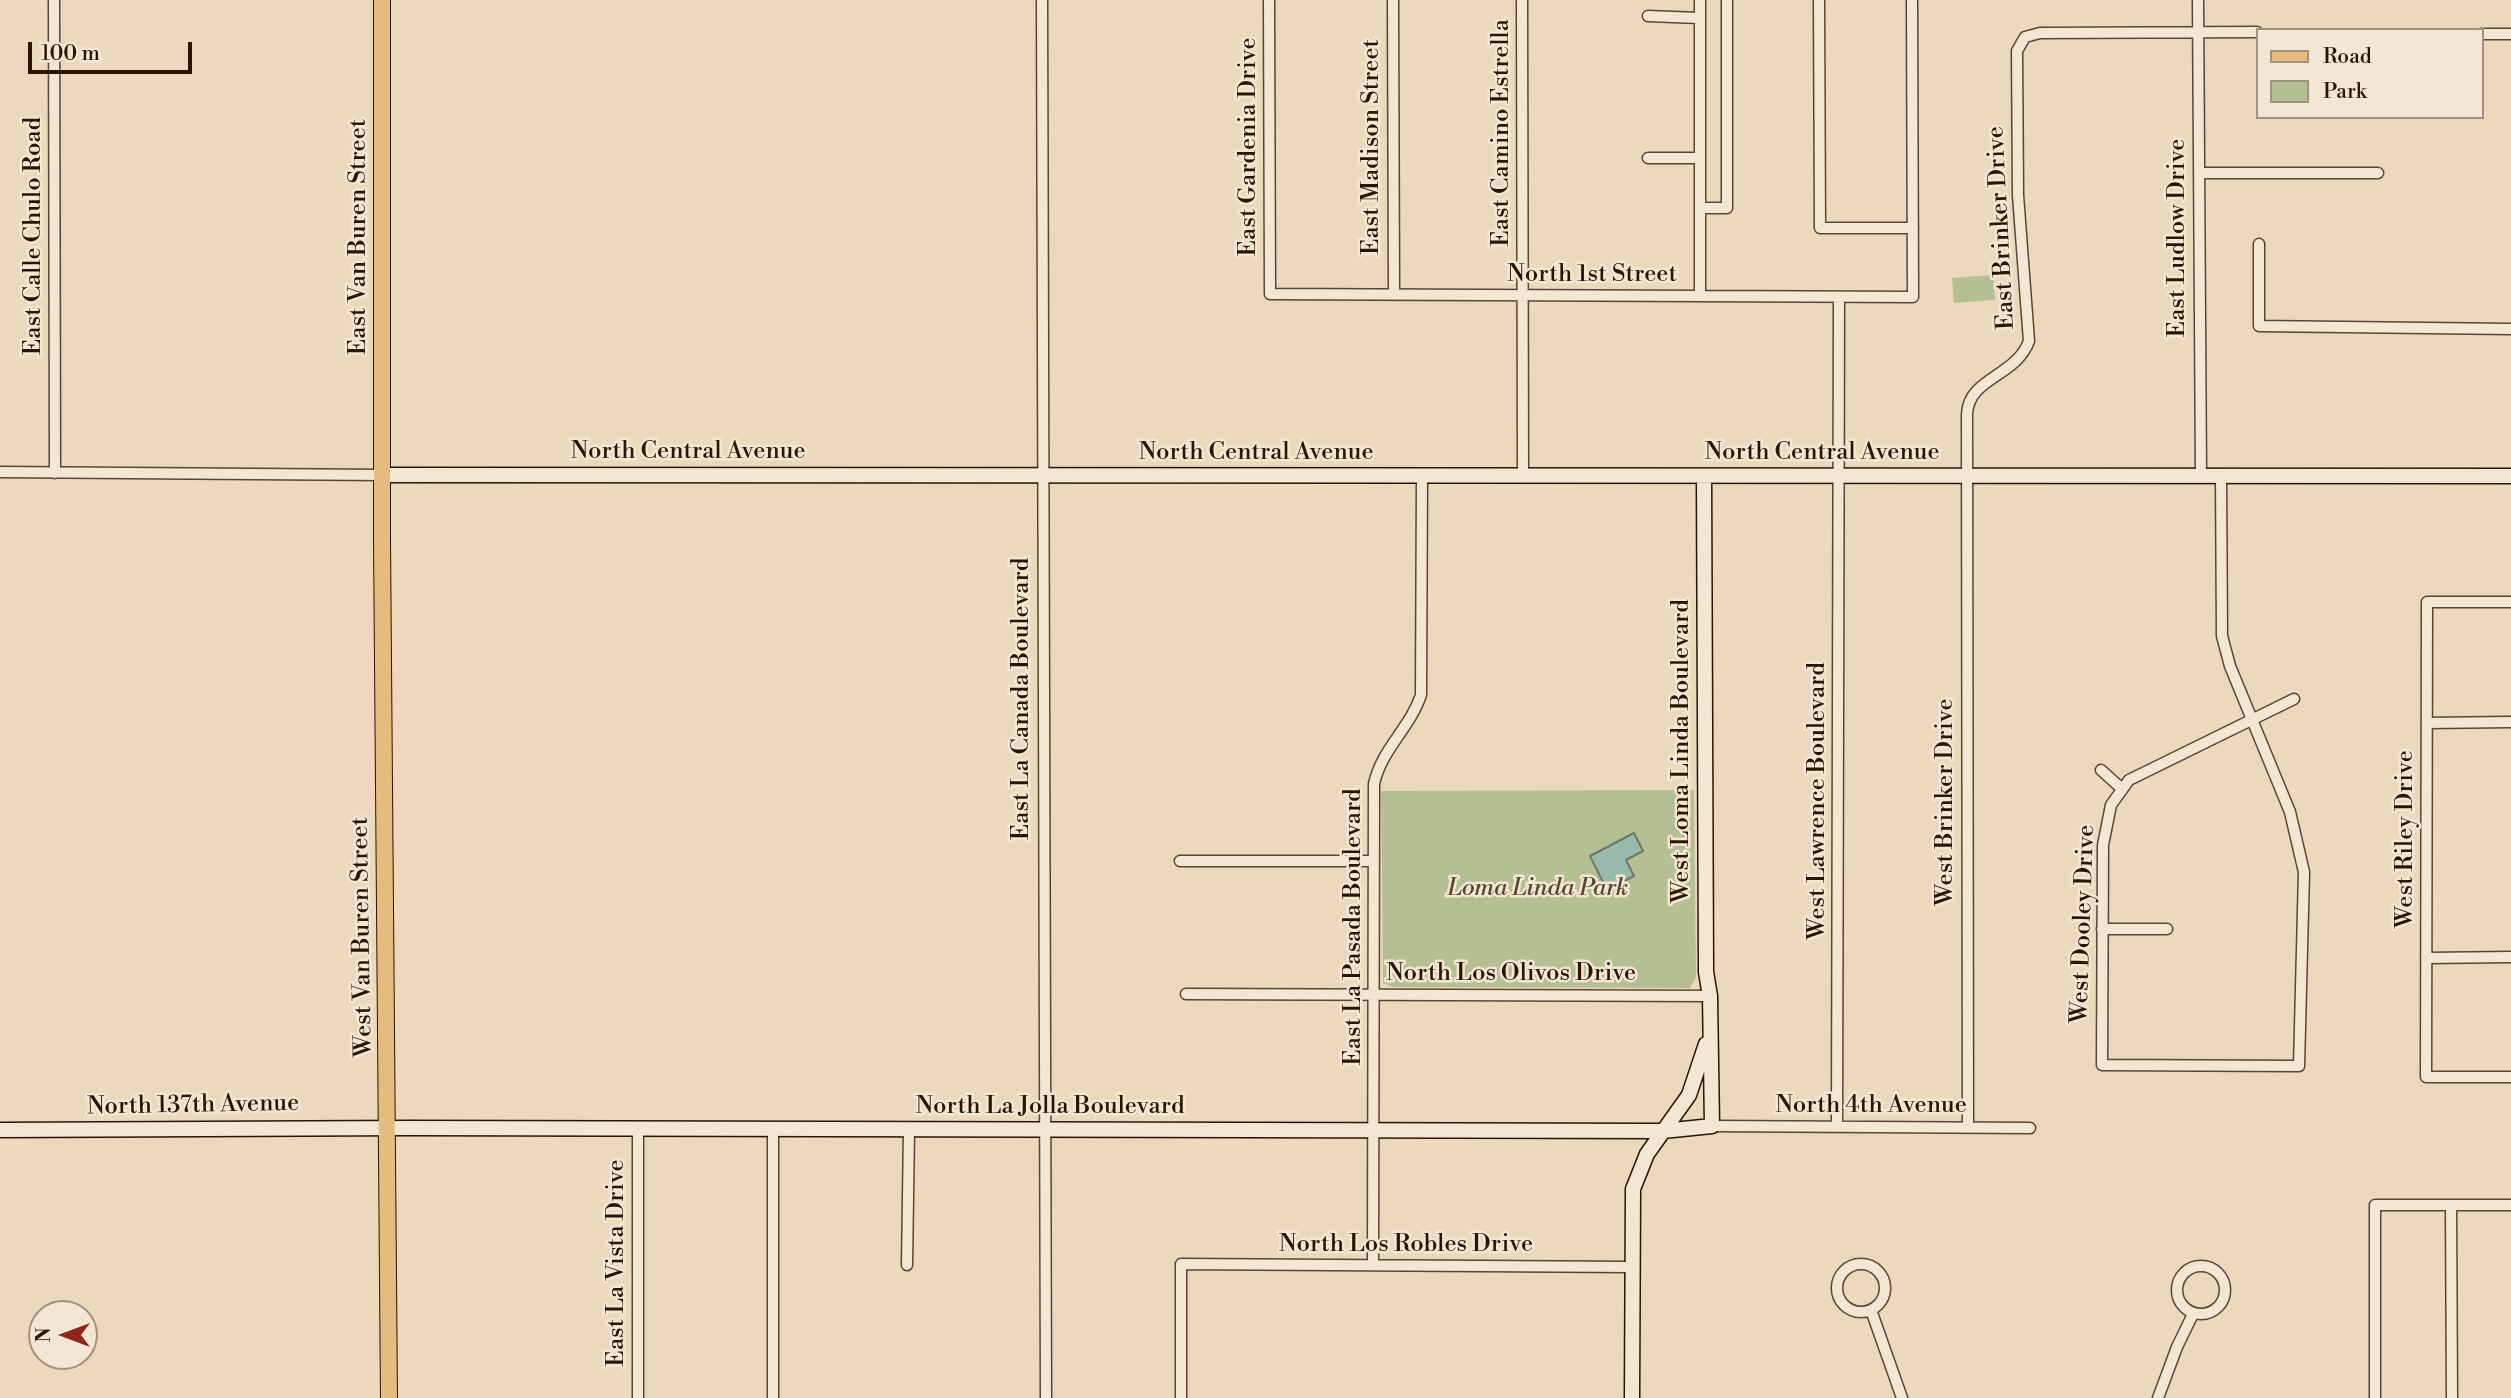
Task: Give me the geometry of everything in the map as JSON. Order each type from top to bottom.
[{"type":"main road","name":"East Van Buren Street","points":[[382,0],[382,475]]},
{"type":"main road","name":"West Van Buren Street","points":[[382,475],[389,1398]]},
{"type":"street","name":"East Calle Chulo Road","points":[[54,0],[55,473]]},
{"type":"street","name":"East La Canada Boulevard","points":[[1042,0],[1046,1398]]},
{"type":"street","name":"East Gardenia Drive","points":[[1269,0],[1270,294]]},
{"type":"street","name":"East Madison Street","points":[[1393,0],[1394,295]]},
{"type":"street","name":"East Camino Estrella","points":[[1522,0],[1523,476]]},
{"type":"street","points":[[1700,0],[1700,296]]},
{"type":"street","points":[[1700,208],[1727,208],[1727,0]]},
{"type":"street","points":[[1819,0],[1820,228],[1913,228],[1912,0]]},
{"type":"street","name":"East Ludlow Drive","points":[[2198,0],[2200,477]]},
{"type":"street","points":[[1648,16],[1699,18]]},
{"type":"street","points":[[2198,32],[2256,32]]},
{"type":"street","name":"East Brinker Drive","points":[[1967,476],[1967,414],[1970,399],[1982,386],[2020,360],[2029,341],[2018,195],[2017,51],[2025,37],[2040,33],[2198,32]]},
{"type":"street","points":[[2483,34],[2511,34]]},
{"type":"street","points":[[1648,158],[1700,158]]},
{"type":"street","points":[[2199,173],[2378,173]]},
{"type":"street","name":"North 1st Street","points":[[1270,294],[1913,297],[1913,228]]},
{"type":"street","points":[[2259,244],[2259,326],[2511,329]]},
{"type":"street","name":"West Lawrence Boulevard","points":[[1837,1126],[1839,297]]},
{"type":"street","name":"North Central Avenue","points":[[0,472],[1422,477],[2511,476]]},
{"type":"street","name":"West Loma Linda Boulevard","points":[[1704,476],[1706,972],[1710,996],[1712,1126]]},
{"type":"street","name":"West Brinker Drive","points":[[1967,476],[1968,1127]]},
{"type":"street","points":[[2221,476],[2219,581],[2222,636],[2230,666],[2251,719]]},
{"type":"street","name":"East La Pasada Boulevard","points":[[1373,1265],[1373,861],[1376,772],[1384,755],[1416,712],[1421,695],[1422,477]]},
{"type":"street","name":"West Riley Drive","points":[[2511,602],[2427,602],[2426,1077],[2511,1077]]},
{"type":"street","points":[[2101,770],[2121,788],[2138,774],[2294,699]]},
{"type":"street","name":"West Dooley Drive","points":[[2121,788],[2111,805],[2104,830],[2102,1065],[2299,1066],[2304,872],[2290,812],[2251,719]]},
{"type":"street","points":[[2427,723],[2511,722]]},
{"type":"street","points":[[1180,861],[1373,861]]},
{"type":"street","points":[[2102,929],[2167,929]]},
{"type":"street","points":[[2427,958],[2511,957]]},
{"type":"street","name":"North Los Olivos Drive","points":[[1186,994],[1710,996]]},
{"type":"street","name":"West Loma Linda Boulevard","points":[[1632,1398],[1631,1200],[1642,1162],[1694,1084],[1711,1026]]},
{"type":"street","name":"North La Jolla Boulevard","points":[[387,1128],[1663,1131],[1712,1126]]},
{"type":"street","name":"North 4th Avenue","points":[[1712,1126],[2030,1128]]},
{"type":"street","name":"North 137th Avenue","points":[[0,1130],[387,1128]]},
{"type":"street","name":"East La Vista Drive","points":[[638,1128],[638,1398]]},
{"type":"street","points":[[773,1129],[774,1398]]},
{"type":"street","points":[[907,1265],[909,1129]]},
{"type":"street","points":[[2375,1398],[2375,1205],[2511,1205]]},
{"type":"street","points":[[2451,1205],[2452,1398]]},
{"type":"street","name":"North Los Robles Drive","points":[[1181,1398],[1181,1264],[1631,1267]]},
{"type":"street","points":[[2206,1266],[2223,1280],[2225,1296],[2216,1309],[2202,1315],[2193,1314],[2177,1299],[2177,1283],[2192,1267],[2206,1266]]},
{"type":"street","points":[[1851,1267],[1872,1267],[1883,1278],[1882,1300],[1871,1310],[1857,1312],[1840,1299],[1840,1277],[1851,1267]]},
{"type":"street","points":[[1871,1310],[1902,1398]]},
{"type":"street","points":[[2158,1398],[2193,1314]]},
{"type":"green space","points":[[1993,275],[1995,300],[1954,303],[1952,278]]},
{"type":"green space","name":"Loma Linda Park","points":[[1694,790],[1696,977],[1690,988],[1393,987],[1383,983],[1381,791]]},
{"type":"shaded area","points":[[1634,833],[1643,851],[1626,860],[1634,876],[1607,890],[1590,856]]}]
